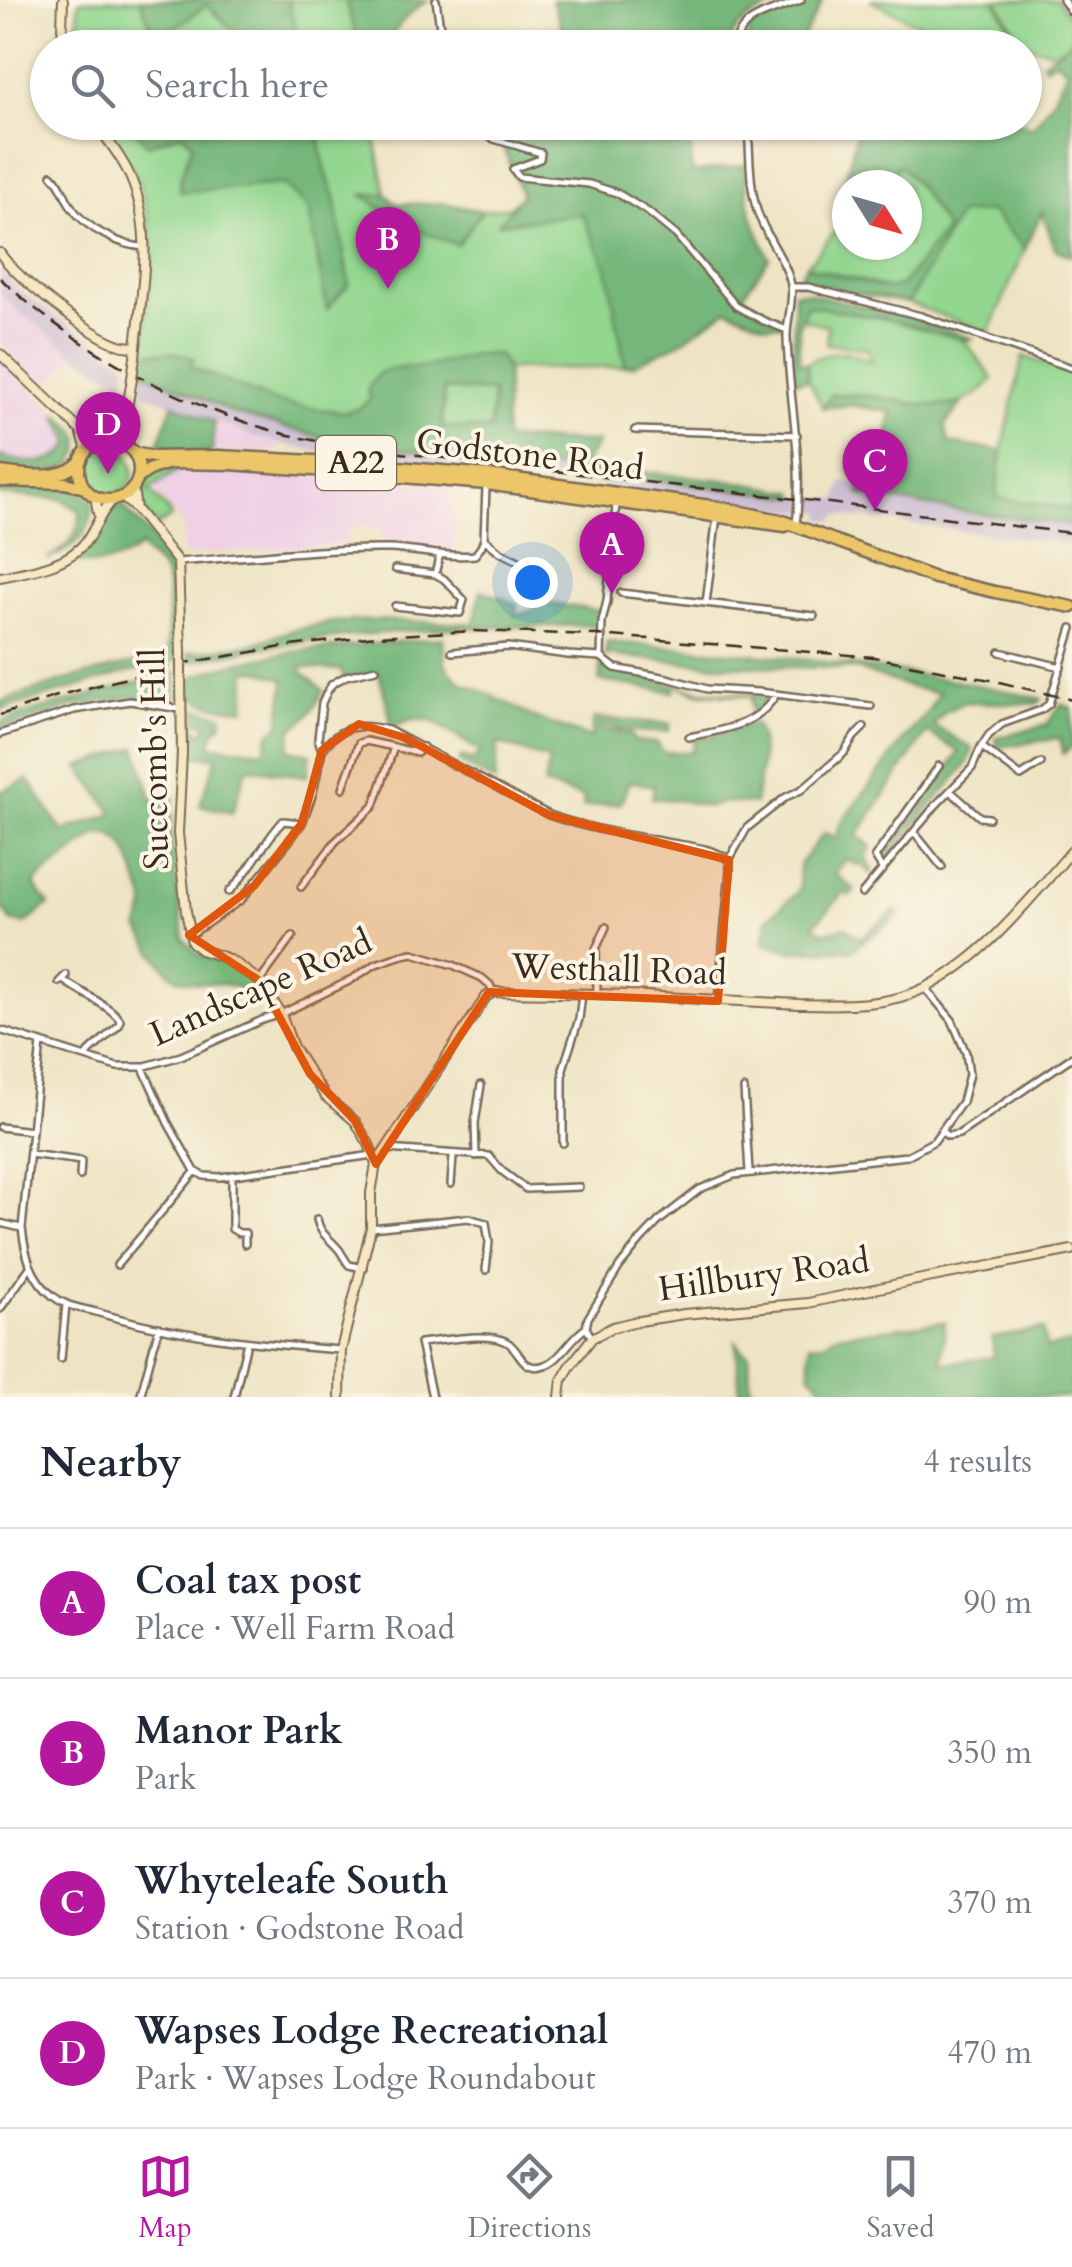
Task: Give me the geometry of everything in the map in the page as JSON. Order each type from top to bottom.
[{"type":"highway","points":[[0,472],[63,474],[106,440],[130,449],[139,463],[136,482],[118,498],[64,482],[0,481]]},
{"type":"highway","name":"Godstone Road","points":[[130,449],[153,457],[488,475],[718,512],[796,527],[935,578],[1072,606]]},
{"type":"highway","points":[[84,455],[80,476],[90,492]]},
{"type":"highway","name":"Godstone Road","points":[[136,482],[163,464],[218,460]]},
{"type":"highway","name":"Godstone Road","points":[[398,472],[616,497]]},
{"type":"street","points":[[62,30],[63,0]]},
{"type":"street","points":[[436,0],[441,30]]},
{"type":"street","points":[[740,30],[748,20],[800,0]]},
{"type":"street","points":[[1063,0],[1072,13]]},
{"type":"street","points":[[106,140],[132,181],[141,212],[144,247],[145,267],[124,426],[130,449]]},
{"type":"street","points":[[497,140],[541,153],[540,159],[514,169],[519,177],[589,184],[618,192],[676,235],[736,306],[787,330]]},
{"type":"street","points":[[747,140],[756,209],[791,286],[787,330],[797,435],[796,527]]},
{"type":"street","points":[[52,175],[62,184],[74,210],[96,230],[124,245],[144,247]]},
{"type":"street","points":[[0,253],[63,310],[118,345],[136,347]]},
{"type":"street","points":[[791,286],[921,316],[1072,368]]},
{"type":"street","points":[[0,354],[82,431],[106,440],[124,426]]},
{"type":"street","points":[[635,430],[797,435]]},
{"type":"street","points":[[82,431],[84,455]]},
{"type":"street","points":[[136,482],[136,509]]},
{"type":"street","points":[[0,577],[41,568],[70,556],[118,498],[136,509],[178,562],[336,550],[393,549],[475,555],[484,539],[486,484]]},
{"type":"street","points":[[90,492],[98,518]]},
{"type":"street","points":[[601,657],[616,497]]},
{"type":"street","points":[[706,603],[718,512]]},
{"type":"street","points":[[484,539],[500,552],[528,565]]},
{"type":"street","points":[[435,574],[440,554]]},
{"type":"street","name":"Succomb's Hill","points":[[178,562],[182,652],[178,833],[189,936]]},
{"type":"street","points":[[395,569],[435,574],[464,600],[460,613],[395,606]]},
{"type":"street","points":[[621,593],[814,616]]},
{"type":"street","points":[[862,894],[972,768],[988,735],[1002,724],[1049,704],[1061,667],[1068,658],[1072,628]]},
{"type":"street","points":[[452,652],[508,647],[601,657],[616,668],[707,689],[871,706]]},
{"type":"street","points":[[1000,652],[1061,667]]},
{"type":"street","points":[[142,1067],[168,1124],[195,1171],[204,1176],[374,1160],[370,1144],[355,1122],[326,1097],[310,1074],[260,981],[224,957],[200,950],[189,936],[241,900],[302,823],[322,750],[318,739],[327,692],[346,676],[376,669]]},
{"type":"street","points":[[690,737],[754,718],[776,694]]},
{"type":"street","points":[[0,734],[74,710],[130,702],[180,709]]},
{"type":"street","points":[[322,750],[359,724],[388,730],[561,820],[713,852],[730,860]]},
{"type":"street","points":[[718,1001],[730,860],[747,828],[844,754],[864,727]]},
{"type":"street","points":[[343,788],[359,743],[366,740],[417,753],[424,747]]},
{"type":"street","points":[[301,887],[335,842],[374,806],[394,747]]},
{"type":"street","points":[[981,747],[1021,776],[1040,763]]},
{"type":"street","points":[[882,870],[874,856],[939,766]]},
{"type":"street","points":[[950,790],[980,817],[990,818]]},
{"type":"street","points":[[229,892],[254,864],[283,820],[302,823]]},
{"type":"street","points":[[914,832],[942,867]]},
{"type":"street","name":"Westhall Road","points":[[340,1397],[341,1350],[371,1228],[374,1160],[386,1149],[486,997],[493,992],[597,993],[858,1005],[899,997],[925,988],[962,965],[1072,851]]},
{"type":"street","points":[[597,993],[596,949],[606,926]]},
{"type":"street","points":[[260,981],[293,936]]},
{"type":"street","name":"Landscape Road","points":[[0,1030],[117,1066],[142,1067],[181,1056],[280,1014],[395,956],[413,953],[432,957],[482,978],[493,992]]},
{"type":"street","points":[[62,979],[111,1008],[120,1020],[119,1026],[85,1056]]},
{"type":"street","points":[[560,1397],[562,1380],[592,1338],[586,1328],[588,1318],[620,1266],[660,1221],[700,1189],[748,1172],[907,1156],[925,1148],[942,1132],[962,1102],[970,1074],[952,1020],[925,988]]},
{"type":"street","points":[[564,1144],[563,1069],[579,1019],[582,993]]},
{"type":"street","points":[[40,1043],[22,1228],[24,1254],[40,1284],[66,1304],[120,1320],[247,1342],[341,1350]]},
{"type":"street","points":[[942,1132],[948,1136],[960,1134],[1072,1057]]},
{"type":"street","points":[[476,1156],[475,1123],[481,1085]]},
{"type":"street","points":[[744,1089],[748,1172]]},
{"type":"street","points":[[0,1127],[32,1131]]},
{"type":"street","points":[[386,1149],[489,1156],[526,1189],[578,1186]]},
{"type":"street","points":[[29,1154],[82,1161],[80,1176]]},
{"type":"street","points":[[450,1184],[452,1155]]},
{"type":"street","points":[[116,1265],[195,1171]]},
{"type":"street","points":[[232,1175],[232,1229],[245,1232],[245,1244]]},
{"type":"street","points":[[371,1228],[468,1218],[486,1223],[486,1270]]},
{"type":"street","points":[[317,1219],[318,1227],[349,1266],[363,1268]]},
{"type":"street","points":[[0,1223],[22,1228]]},
{"type":"street","name":"Hillbury Road","points":[[592,1338],[632,1322],[808,1304],[1072,1250]]},
{"type":"street","points":[[0,1309],[30,1267]]},
{"type":"street","points":[[61,1359],[66,1304]]},
{"type":"street","points":[[140,1397],[159,1327]]},
{"type":"street","points":[[432,1397],[420,1342],[496,1339],[507,1342],[524,1363],[535,1366],[554,1360],[586,1328]]},
{"type":"street","points":[[234,1397],[247,1342]]},
{"type":"highlighted area","points":[[359,724],[406,738],[549,815],[729,860],[718,1001],[489,992],[376,1164],[355,1121],[310,1074],[260,981],[189,935],[254,886],[302,823],[322,750]]},
{"type":"shaded area","points":[[0,269],[20,291],[126,363],[125,385],[76,355],[18,311],[0,294]]},
{"type":"shaded area","points":[[0,294],[76,355],[45,388],[0,342]]},
{"type":"shaded area","points":[[0,360],[56,413],[70,440],[63,456],[29,463],[0,456]]},
{"type":"shaded area","points":[[141,371],[236,414],[324,438],[796,497],[838,499],[842,482],[861,485],[861,495],[1072,525],[1072,544],[837,515],[835,520],[822,520],[823,511],[812,513],[598,484],[325,454],[249,435],[140,391]]},
{"type":"shaded area","points":[[214,422],[281,444],[281,450],[212,452]]},
{"type":"shaded area","points":[[199,469],[453,485],[456,551],[382,543],[383,528],[350,526],[347,544],[183,555],[183,524],[152,489],[170,473]]},
{"type":"green space","points":[[79,0],[345,0],[355,30],[78,30]]},
{"type":"green space","points":[[140,0],[288,0],[296,30],[233,30],[206,5],[175,27],[152,30]]},
{"type":"green space","points":[[345,0],[429,0],[396,30],[355,30]]},
{"type":"green space","points":[[552,0],[791,0],[744,21],[736,30],[563,30]]},
{"type":"green space","points":[[808,0],[823,0],[807,30],[749,30],[751,24]]},
{"type":"green space","points":[[870,0],[994,0],[1012,30],[927,30]]},
{"type":"green space","points":[[997,0],[1057,0],[1072,22],[1072,41],[1055,52],[1042,49],[1042,30],[1015,30]]},
{"type":"green space","points":[[1072,41],[1072,256],[1056,250],[1042,212],[1025,249],[990,211],[959,214],[908,303],[795,283],[806,266],[889,289],[902,285],[946,229],[922,192],[922,170],[904,170],[900,165],[895,170],[848,170],[855,140],[1042,140],[1042,114],[1067,70],[1056,60],[1045,67],[1042,62]]},
{"type":"green space","points":[[115,140],[375,140],[386,194],[365,195],[457,245],[482,211],[510,207],[534,183],[588,188],[637,331],[634,365],[507,369],[438,385],[409,430],[288,416],[183,371],[143,349],[150,262],[148,219],[136,177]]},
{"type":"green space","points":[[189,140],[319,140],[335,198],[349,284],[327,309],[308,207],[283,184],[180,192],[181,176],[193,144]]},
{"type":"green space","points":[[509,140],[691,144],[692,173],[746,165],[751,213],[769,258],[743,295],[764,315],[785,321],[767,325],[728,309],[679,343],[634,365],[625,365],[607,269],[582,214],[498,224],[522,195],[503,147]]},
{"type":"green space","points":[[900,164],[905,170],[856,170]]},
{"type":"green space","points":[[922,192],[946,229],[922,260]]},
{"type":"green space","points":[[386,194],[396,204],[444,203],[482,211],[457,245],[402,224],[363,195]]},
{"type":"green space","points":[[990,211],[1025,249],[989,333],[908,303],[959,214]]},
{"type":"green space","points":[[832,235],[832,260],[922,260],[902,285],[889,289],[806,266]]},
{"type":"green space","points":[[794,292],[912,318],[974,339],[807,305],[799,325],[799,362],[807,363],[808,379],[793,382]]},
{"type":"green space","points":[[806,305],[882,318],[964,340],[993,379],[980,392],[954,405],[927,406],[844,394],[831,395],[823,408],[808,379],[807,363],[839,352],[872,362],[866,348],[826,344],[828,326],[802,319]]},
{"type":"green space","points":[[153,352],[177,353],[194,358],[191,367],[273,401],[345,412],[360,408],[371,398],[367,390],[379,373],[498,354],[507,369],[504,439],[598,442],[583,466],[722,480],[795,492],[796,497],[324,438],[236,414],[142,371],[143,358]],"holes":[[[444,389],[493,392],[490,430],[442,427]]]},
{"type":"green space","points":[[1023,356],[1072,373],[1072,509],[995,498]]},
{"type":"green space","points":[[444,389],[493,392],[491,430],[442,427]]},
{"type":"green space","points":[[831,395],[918,404],[962,403],[945,425],[949,443],[1002,451],[996,498],[1072,509],[1072,525],[860,495],[861,485],[879,489],[892,412],[851,405],[823,408]]},
{"type":"green space","points":[[173,404],[214,422],[212,452],[186,453],[158,445]]},
{"type":"green space","points":[[56,413],[79,439],[74,461],[45,472],[0,467],[0,456],[40,462],[65,450],[70,442]]},
{"type":"green space","points":[[108,446],[125,454],[133,471],[125,488],[108,496],[91,488],[83,471],[91,454]]},
{"type":"green space","points":[[178,470],[149,490],[171,517],[157,526],[143,508],[143,489],[150,474]]},
{"type":"green space","points":[[0,486],[74,489],[90,498],[93,505],[89,525],[73,545],[48,559],[71,540],[80,511],[61,499],[0,495]]},
{"type":"green space","points":[[122,505],[175,563],[177,661],[0,710],[0,702],[62,681],[167,655],[166,577],[141,546],[108,562],[72,560],[87,547],[105,515]]},
{"type":"green space","points":[[481,590],[517,604],[515,616],[551,604],[599,610],[596,625],[468,626],[395,632],[291,643],[189,661],[188,653],[253,644],[332,622],[474,624]]},
{"type":"green space","points":[[443,638],[445,664],[462,683],[537,719],[591,738],[594,718],[670,724],[669,731],[660,732],[601,727],[631,734],[634,741],[658,743],[669,755],[692,752],[695,739],[754,723],[762,751],[755,804],[724,802],[709,807],[652,798],[654,786],[629,781],[621,803],[583,807],[584,798],[544,785],[549,760],[498,743],[495,782],[459,762],[462,757],[474,761],[480,751],[430,720],[392,725],[379,673],[345,680],[341,670],[301,667],[323,690],[311,712],[292,729],[289,750],[311,754],[307,776],[247,768],[232,813],[200,805],[217,757],[188,755],[189,705],[193,706],[192,719],[199,733],[207,728],[204,721],[199,723],[197,709],[222,715],[211,746],[265,751],[269,733],[280,723],[285,679],[246,671],[245,709],[215,706],[195,698],[190,693],[192,677],[284,654]]},
{"type":"green space","points":[[607,642],[880,669],[1042,699],[1037,704],[965,702],[945,712],[933,725],[973,749],[967,764],[887,859],[885,856],[959,752],[927,732],[857,836],[871,846],[866,857],[873,870],[871,874],[847,859],[835,874],[855,890],[850,896],[845,892],[814,925],[823,933],[845,927],[860,938],[896,910],[900,915],[852,950],[790,951],[764,943],[767,919],[797,893],[801,862],[824,833],[838,838],[848,812],[939,693],[857,669],[717,665],[605,655]]},
{"type":"green space","points":[[601,661],[617,671],[700,691],[757,695],[767,702],[752,715],[751,696],[699,693],[678,686],[674,686],[674,692],[599,681]]},
{"type":"green space","points":[[176,672],[176,702],[128,697],[72,707],[0,730],[0,723],[20,715]]},
{"type":"green space","points":[[1061,704],[1072,708],[1072,747],[1063,754],[1060,738],[997,747],[996,738],[1047,725]]},
{"type":"green space","points":[[136,747],[153,801],[173,795],[170,833],[184,939],[199,955],[223,962],[257,984],[266,998],[256,1005],[238,988],[177,978],[156,956],[139,928],[144,896],[125,848],[113,836],[95,835],[40,878],[34,885],[49,905],[25,924],[11,921],[0,908],[0,792],[28,779],[62,831],[114,814],[79,767]]},
{"type":"green space","points":[[945,1322],[942,1364],[994,1357],[992,1338],[1043,1329],[1046,1348],[1072,1343],[1072,1397],[740,1397],[736,1342],[749,1355],[750,1387],[756,1393],[826,1396],[826,1390],[810,1373],[810,1344],[824,1343],[836,1335]]},
{"type":"railway","points":[[0,278],[67,332],[146,380],[229,417],[312,440],[1072,533]]},
{"type":"railway","points":[[0,715],[60,695],[186,663],[376,636],[474,631],[598,635],[874,657],[1072,700]]},
{"type":"place","name":"Manor Park","points":[[388,289]]},
{"type":"place","name":"Wapses Lodge Recreational","points":[[108,474]]},
{"type":"place","name":"Whyteleafe South","points":[[875,511]]},
{"type":"place","name":"Coal tax post","points":[[612,594]]}]
